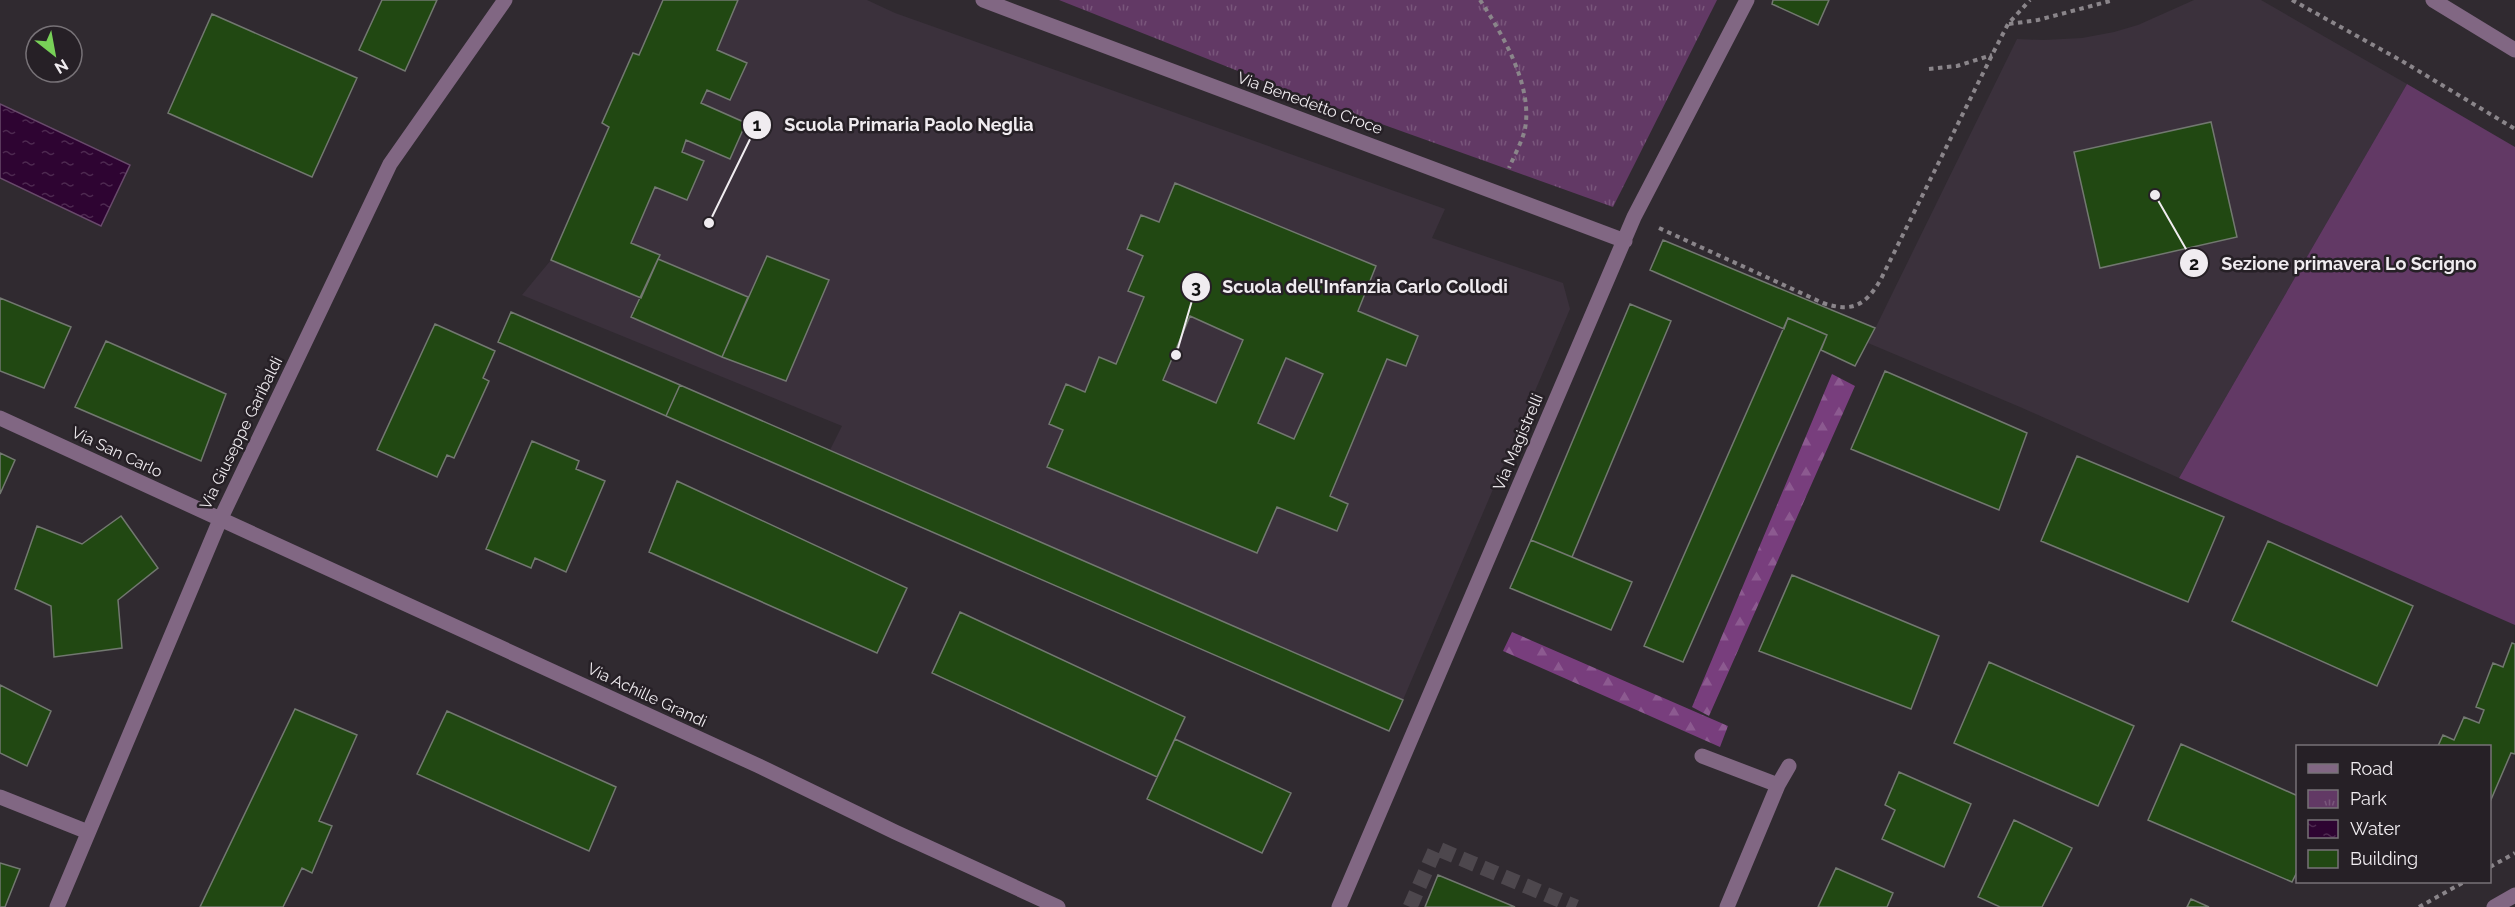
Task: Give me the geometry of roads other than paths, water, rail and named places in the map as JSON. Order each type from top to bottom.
[{"type":"street","name":"Via Giuseppe Garibaldi","points":[[57,907],[220,520],[390,164],[505,0]]},
{"type":"street","name":"Via Benedetto Croce","points":[[983,0],[1625,240]]},
{"type":"street","name":"Via Magistrelli","points":[[1339,907],[1634,217],[1747,0]]},
{"type":"street","points":[[2438,1],[2515,50]]},
{"type":"street","name":"Via San Carlo","points":[[0,418],[220,520]]},
{"type":"street","name":"Via Achille Grandi","points":[[220,520],[759,766],[894,832],[1058,907]]},
{"type":"street","points":[[1702,756],[1778,784]]},
{"type":"street","points":[[1727,907],[1778,784],[1789,766]]},
{"type":"street","points":[[0,797],[88,832]]},
{"type":"street","points":[[2494,907],[2515,895]]},
{"type":"water","points":[[0,104],[130,165],[101,226],[0,178]]},
{"type":"tunnel","points":[[1410,907],[1436,848],[1576,907]]},
{"type":"place","name":"Sezione primavera Lo Scrigno","points":[[2155,195]]},
{"type":"place","name":"Scuola Primaria Paolo Neglia","points":[[709,223]]},
{"type":"place","name":"Scuola dell'Infanzia Carlo Collodi","points":[[1176,355]]}]
